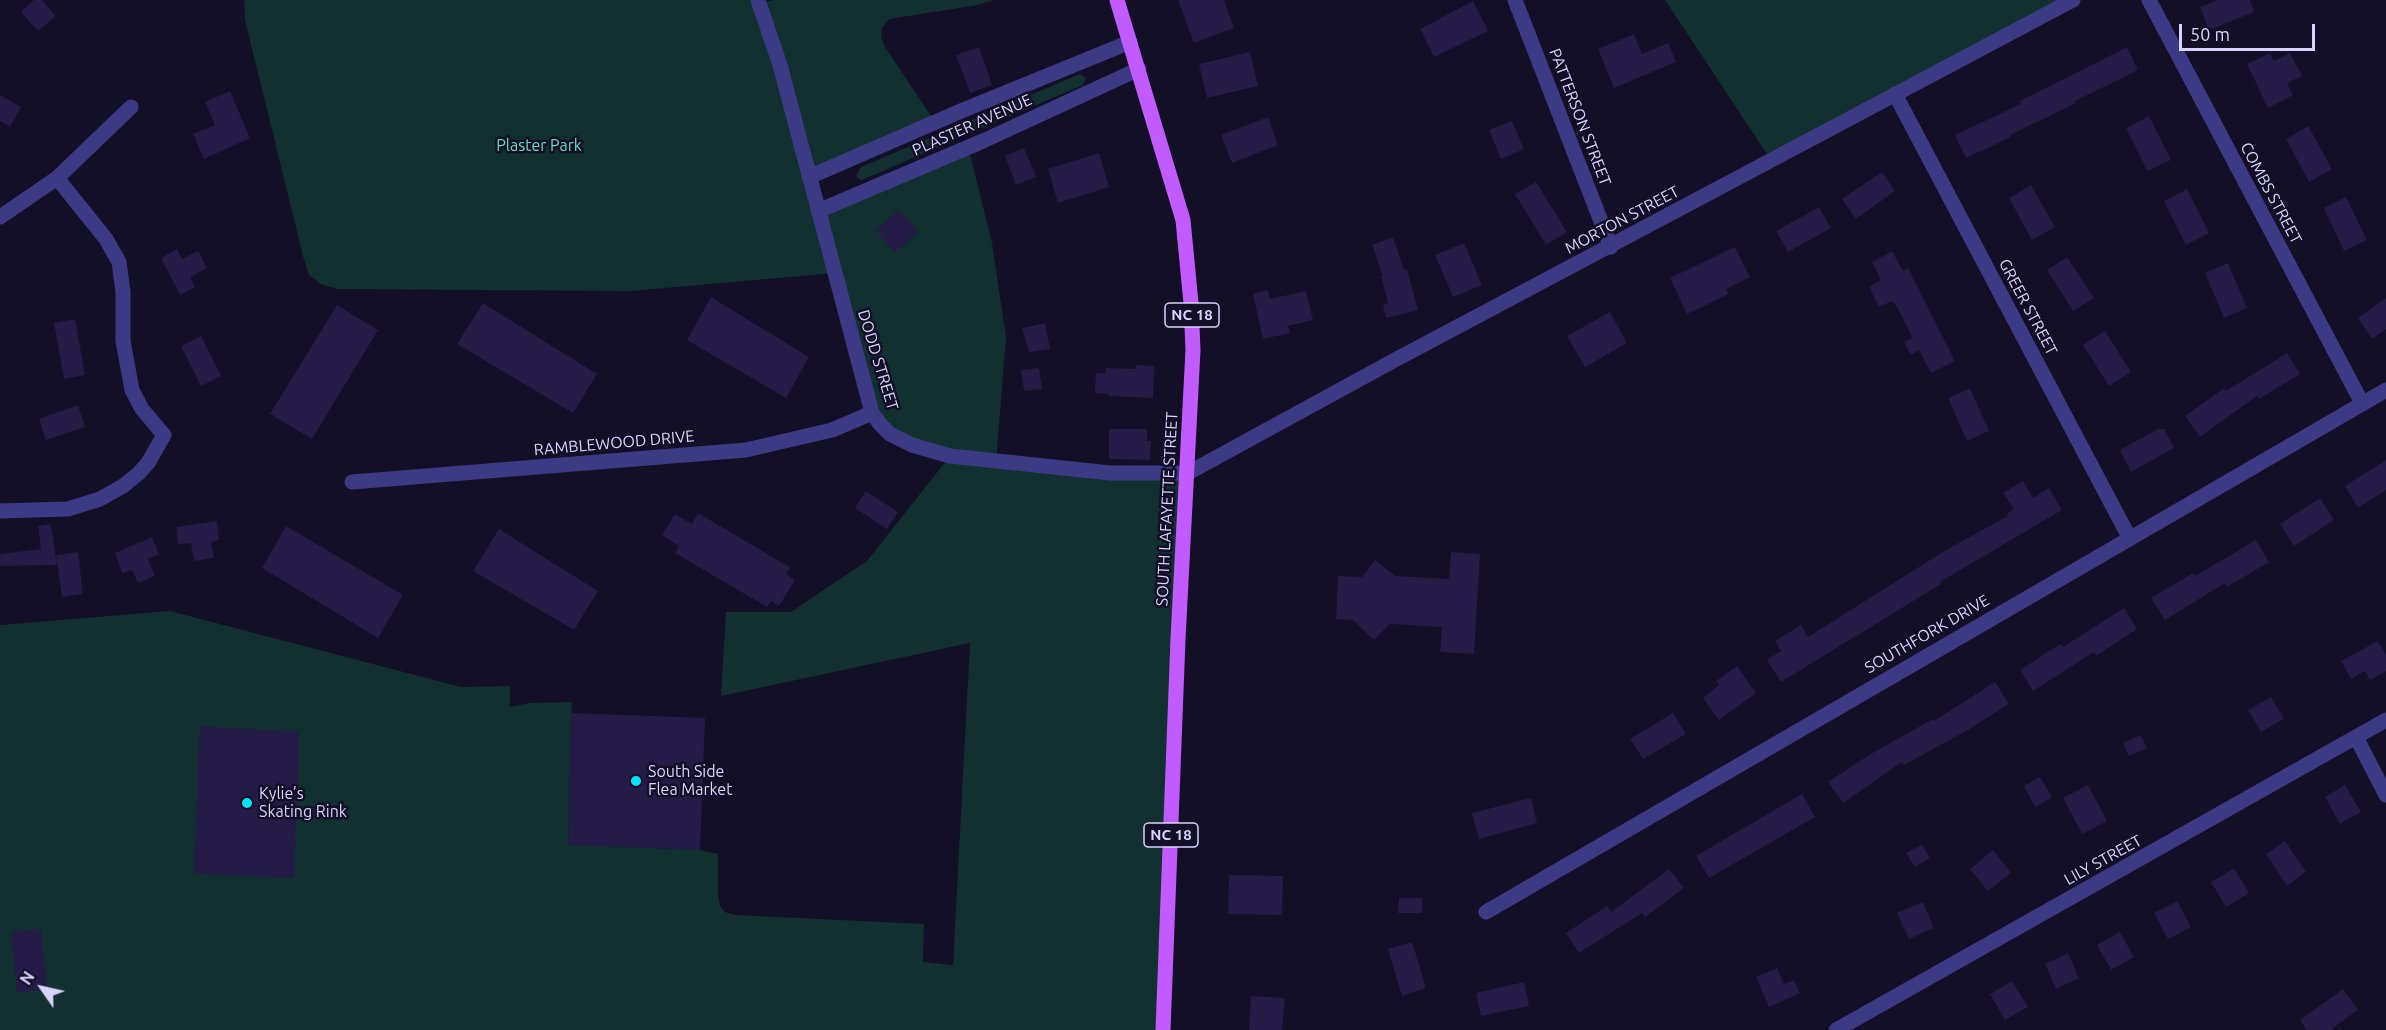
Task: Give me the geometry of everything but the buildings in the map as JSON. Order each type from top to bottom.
[{"type":"main road","name":"SOUTH LAFAYETTE STREET","points":[[1117,0],[1183,220],[1191,303],[1193,350],[1178,639],[1163,1030]]},
{"type":"street","name":"DODD STREET","points":[[758,0],[780,65],[872,413],[880,424],[890,434],[912,445],[950,456],[1110,473],[1188,473]]},
{"type":"street","name":"PATTERSON STREET","points":[[1515,0],[1611,247]]},
{"type":"street","name":"MORTON STREET","points":[[1188,473],[1393,361],[2073,0]]},
{"type":"street","name":"COMBS STREET","points":[[2149,0],[2362,403]]},
{"type":"street","name":"PLASTER AVENUE","points":[[809,177],[961,111],[1130,42]]},
{"type":"street","name":"PLASTER AVENUE","points":[[818,211],[983,141],[1139,69]]},
{"type":"street","name":"GREER STREET","points":[[1895,94],[2129,537]]},
{"type":"street","points":[[0,217],[57,178],[131,106]]},
{"type":"street","points":[[0,511],[68,509],[100,499],[123,486],[139,473],[148,463],[164,435],[142,409],[132,390],[123,341],[123,292],[119,262],[106,239],[57,178]]},
{"type":"street","name":"SOUTHFORK DRIVE","points":[[1486,912],[2386,390]]},
{"type":"street","name":"RAMBLEWOOD DRIVE","points":[[352,482],[746,450],[832,430],[872,413]]},
{"type":"street","name":"LILY STREET","points":[[1836,1030],[2386,720]]},
{"type":"street","points":[[2356,737],[2386,795]]},
{"type":"green space","name":"Plaster Park","points":[[244,0],[758,0],[759,3],[774,0],[993,0],[978,5],[889,19],[882,28],[881,37],[885,47],[935,122],[810,177],[818,210],[968,146],[992,243],[1006,337],[996,462],[1188,473],[1163,1030],[0,1030],[0,625],[170,611],[461,687],[510,686],[510,707],[529,703],[572,702],[568,844],[700,850],[718,854],[718,895],[720,906],[725,912],[735,915],[924,924],[923,962],[953,965],[970,643],[721,696],[726,612],[791,612],[867,561],[950,456],[880,424],[835,273],[631,291],[337,289],[321,284],[309,275],[303,256],[245,20]]},
{"type":"green space","points":[[1665,0],[2073,0],[1771,160]]},
{"type":"green space","points":[[1080,74],[1086,78],[1083,85],[862,180],[856,176],[861,167]]},
{"type":"place","name":"South Side Flea Market","points":[[636,781]]},
{"type":"place","name":"Kylie’s Skating Rink","points":[[247,803]]}]
